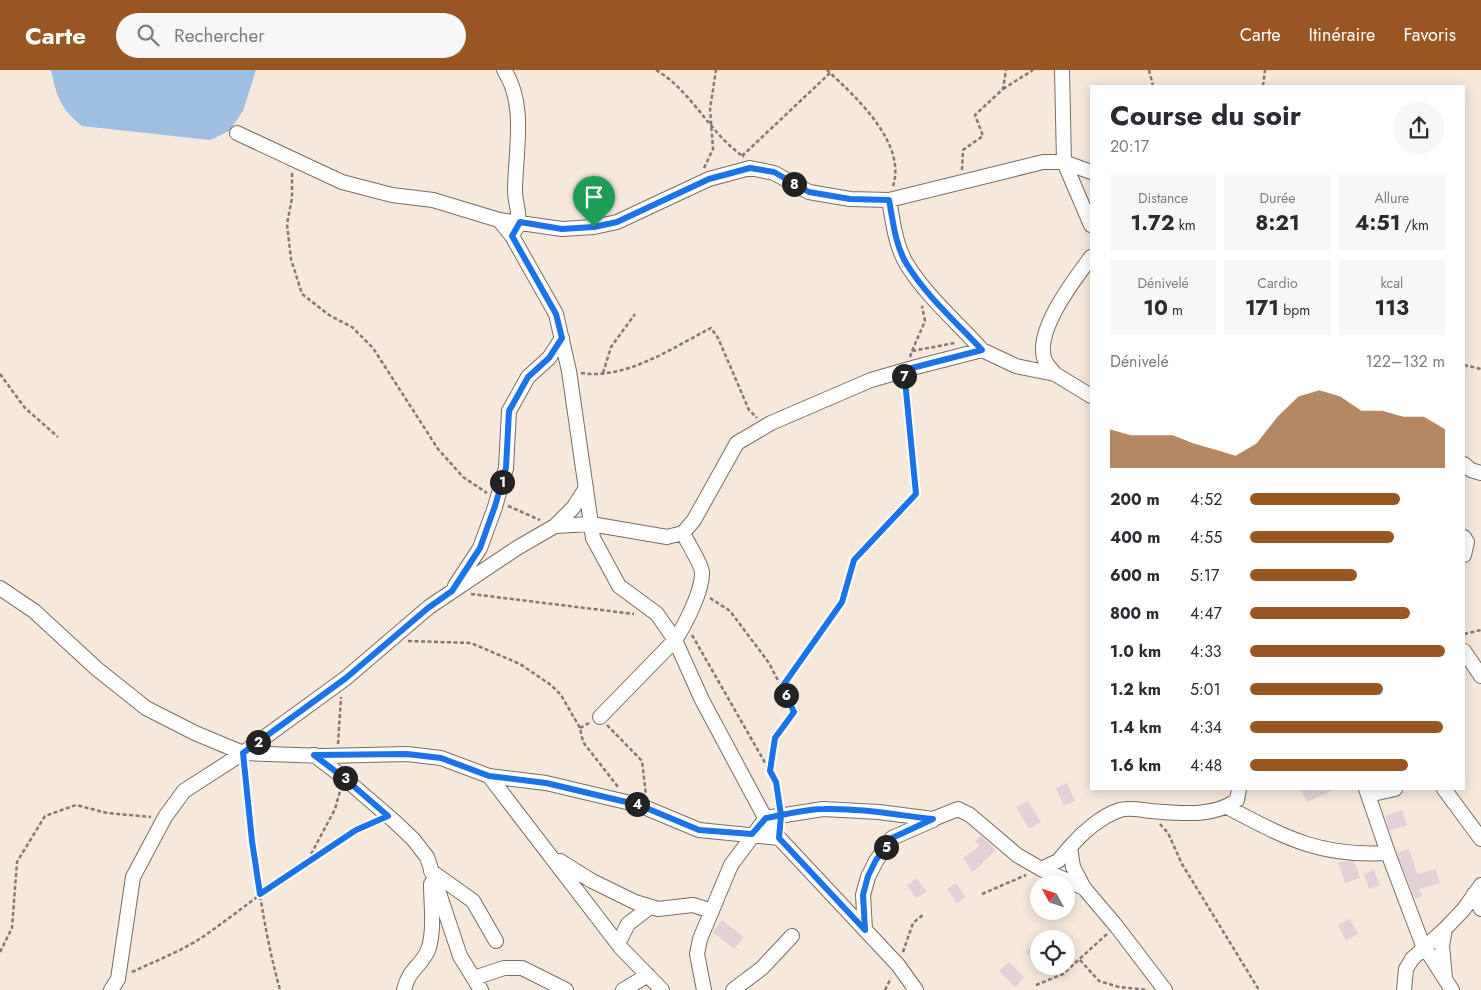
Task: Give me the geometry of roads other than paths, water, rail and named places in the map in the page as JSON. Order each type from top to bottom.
[{"type":"street","points":[[504,70],[509,77],[517,105],[518,155],[515,192],[520,222],[512,236]]},
{"type":"street","points":[[1062,70],[1064,162],[1090,224]]},
{"type":"street","points":[[237,133],[342,182],[392,195],[433,200],[499,220],[562,229],[594,227],[617,222],[695,185],[750,168],[774,172],[809,192],[850,199],[889,200],[1042,162],[1064,162],[1090,172]]},
{"type":"street","points":[[889,200],[895,233],[906,262],[925,288],[982,350],[1016,366],[1055,374],[1090,395]]},
{"type":"street","points":[[499,220],[512,236],[556,314],[569,371],[593,538],[619,586],[657,614],[675,640],[702,700],[766,818],[779,838],[898,965],[916,990]]},
{"type":"street","points":[[1055,374],[1044,358],[1045,335],[1058,305],[1090,258]]},
{"type":"street","points":[[452,591],[480,548],[497,499],[506,468],[509,411],[528,377],[549,358],[562,338]]},
{"type":"street","points":[[555,526],[591,524],[667,537],[683,533],[694,520],[737,443],[765,426],[871,380],[982,350]]},
{"type":"street","points":[[1465,465],[1471,470],[1481,473]]},
{"type":"street","points":[[114,985],[133,877],[165,817],[184,791],[243,753],[346,678],[428,608],[517,548],[555,526],[573,508],[586,488]]},
{"type":"street","points":[[600,717],[675,640],[683,626],[698,590],[702,571],[683,533]]},
{"type":"street","points":[[1465,539],[1467,542],[1465,551]]},
{"type":"street","points":[[0,588],[34,611],[97,669],[146,708],[195,733],[243,753],[314,755],[407,754],[441,758],[489,776],[546,783],[632,803],[699,830],[779,838]]},
{"type":"street","points":[[1465,652],[1481,676]]},
{"type":"street","points":[[314,755],[388,816],[413,839],[427,857],[460,956],[478,984],[504,968],[522,968],[566,990]]},
{"type":"street","points":[[489,776],[618,944],[662,990]]},
{"type":"street","points":[[1041,869],[1058,861],[1095,824],[1120,810],[1180,813],[1206,812],[1227,807],[1238,800],[1239,790]]},
{"type":"street","points":[[1385,790],[1367,792],[1424,947],[1449,985]]},
{"type":"street","points":[[1445,790],[1481,839]]},
{"type":"street","points":[[1227,807],[1295,841],[1322,850],[1366,855],[1388,853]]},
{"type":"street","points":[[704,990],[697,954],[700,939],[731,865],[752,834],[766,818],[823,809],[879,812],[933,819]]},
{"type":"street","points":[[865,930],[863,895],[868,876],[876,860],[892,838],[958,809],[970,815],[1017,855],[1041,869],[1084,888]]},
{"type":"street","points":[[1070,847],[1073,867],[1084,888],[1113,922],[1165,990]]},
{"type":"street","points":[[552,856],[592,881],[650,907],[658,909],[693,906],[712,911]]},
{"type":"street","points":[[431,871],[473,901],[496,941]]},
{"type":"street","points":[[404,990],[411,971],[423,959],[428,949],[431,935],[431,871]]},
{"type":"street","points":[[1404,990],[1406,969],[1412,959],[1464,909],[1477,889]]},
{"type":"street","points":[[1477,889],[1481,909]]},
{"type":"street","points":[[618,944],[628,924],[650,907]]},
{"type":"street","points":[[1445,929],[1442,946],[1449,985]]},
{"type":"street","points":[[733,990],[762,968],[792,936]]},
{"type":"street","points":[[623,990],[648,975]]},
{"type":"water","points":[[51,70],[256,70],[243,111],[229,131],[210,140],[82,126],[60,102]]}]
